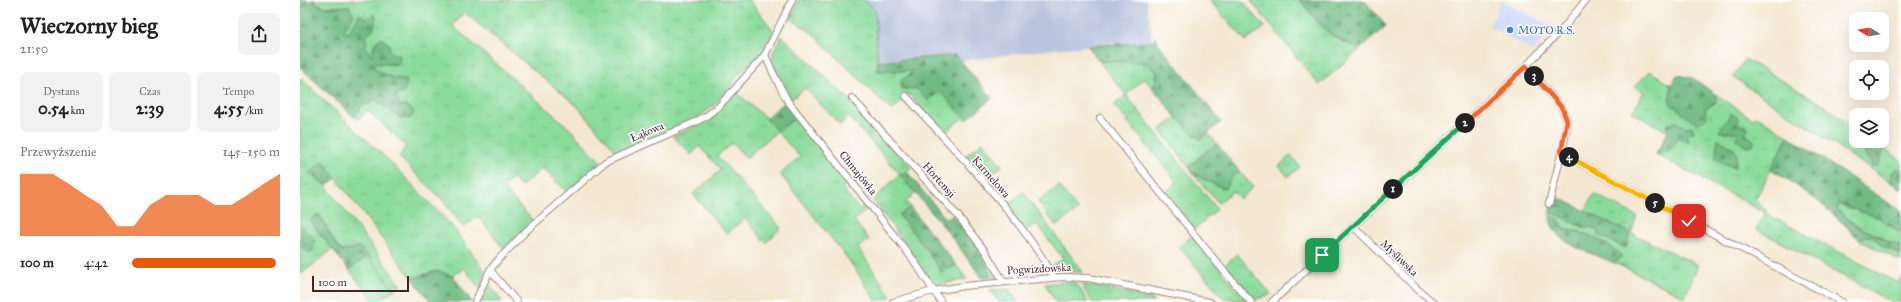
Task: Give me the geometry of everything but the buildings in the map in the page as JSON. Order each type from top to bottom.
[{"type":"street","name":"Łąkowa","points":[[475,302],[490,270],[526,231],[605,162],[705,117],[719,106],[765,55],[792,0]]},
{"type":"street","points":[[1272,302],[1526,66],[1565,26],[1586,0]]},
{"type":"street","name":"Chmajówka","points":[[765,55],[787,100],[912,258],[941,302]]},
{"type":"street","points":[[1526,66],[1562,108],[1567,121],[1549,204]]},
{"type":"street","name":"Karmelowa","points":[[906,96],[1000,203],[1044,260],[1054,277]]},
{"type":"street","name":"Hortensji","points":[[852,98],[958,216],[985,251],[1003,281]]},
{"type":"street","points":[[1100,118],[1222,270],[1251,302]]},
{"type":"street","points":[[1561,152],[1842,302]]},
{"type":"street","name":"Myśliwska","points":[[1353,226],[1416,288],[1434,302]]},
{"type":"street","points":[[490,270],[517,302]]},
{"type":"street","name":"Pogwizdowska","points":[[894,302],[933,291],[1003,281],[1054,277],[1088,278],[1210,302]]},
{"type":"shaded area","points":[[865,0],[1146,0],[1153,42],[1052,49],[961,61],[956,55],[878,62],[875,10]]},
{"type":"shaded area","points":[[1501,1],[1555,27],[1533,51],[1489,26]]},
{"type":"green space","points":[[300,0],[311,1],[328,8],[349,6],[354,15],[343,32],[349,33],[359,15],[367,19],[374,14],[376,17],[374,28],[365,37],[367,42],[365,46],[371,56],[375,43],[381,38],[389,44],[391,53],[400,56],[398,65],[374,63],[374,68],[392,78],[407,81],[403,93],[396,95],[399,105],[406,106],[414,111],[411,118],[402,119],[374,99],[370,104],[363,105],[354,117],[300,67]]},
{"type":"green space","points":[[311,0],[749,0],[773,30],[765,49],[740,73],[714,106],[694,120],[617,152],[576,105],[464,12],[453,26],[569,128],[601,162],[567,192],[542,168],[521,187],[512,178],[503,188],[534,222],[518,234],[504,249],[478,216],[463,227],[442,199],[399,157],[406,146],[367,110],[359,119],[354,117],[363,104],[374,99],[402,119],[396,95],[403,92],[398,78],[392,78],[374,69],[373,63],[391,53],[375,43],[371,57],[365,46],[365,37],[374,28],[376,17],[374,14],[349,33],[343,32],[354,15],[349,6],[325,7]]},
{"type":"green space","points":[[798,0],[865,0],[875,10],[878,71],[914,71],[917,89],[940,90],[964,117],[943,134],[908,93],[892,111],[810,31],[791,19]]},
{"type":"green space","points":[[1209,0],[1242,0],[1265,27],[1246,41]]},
{"type":"green space","points":[[1250,0],[1300,0],[1328,32],[1334,37],[1354,46],[1359,50],[1319,85]]},
{"type":"green space","points":[[1300,0],[1364,0],[1386,26],[1359,50],[1354,46],[1334,37],[1328,32]]},
{"type":"green space","points":[[782,36],[850,100],[911,167],[907,172],[901,175],[916,193],[906,201],[910,207],[899,215],[927,250],[941,272],[956,265],[967,279],[933,286],[926,273],[873,200],[900,174],[848,116],[840,125],[805,88],[792,99],[777,76],[773,62],[774,50]]},
{"type":"green space","points":[[1156,37],[1158,43],[1221,122],[1199,140],[1176,117],[1153,88],[1156,82],[1157,73],[1148,63],[1099,61],[1088,46],[1153,42]]},
{"type":"green space","points":[[956,55],[992,98],[966,120],[940,91],[928,101],[917,89],[902,89],[901,81],[913,71],[877,71],[878,62]]},
{"type":"green space","points":[[1745,59],[1822,104],[1849,124],[1849,148],[1883,148],[1901,160],[1901,189],[1733,77]]},
{"type":"green space","points":[[1099,61],[1148,62],[1157,73],[1156,82],[1153,88],[1144,78],[1126,95]]},
{"type":"green space","points":[[1650,71],[1671,85],[1670,103],[1705,109],[1716,102],[1715,94],[1753,119],[1757,116],[1788,136],[1755,200],[1767,211],[1765,213],[1656,154],[1668,132],[1632,112],[1644,92],[1635,86]]},
{"type":"green space","points":[[1677,75],[1693,78],[1715,94],[1716,102],[1705,109],[1707,118],[1699,123],[1692,121],[1670,103],[1671,85]]},
{"type":"green space","points":[[300,78],[387,159],[452,226],[486,273],[480,289],[464,268],[453,276],[437,271],[412,278],[323,161],[309,173],[326,186],[401,285],[394,290],[360,247],[342,251],[336,245],[319,214],[310,221],[333,249],[300,275],[300,245],[307,252],[314,239],[300,225]]},
{"type":"green space","points":[[736,92],[766,118],[777,131],[746,158],[732,143],[717,156],[781,228],[766,243],[745,218],[727,234],[693,194],[721,170],[699,146],[691,155],[673,136],[701,123],[715,113]]},
{"type":"green space","points":[[1126,95],[1217,209],[1194,230],[1163,194],[1177,182],[1114,105]]},
{"type":"green space","points":[[784,103],[794,119],[777,131],[766,118]]},
{"type":"green space","points":[[1731,113],[1738,118],[1738,124],[1748,127],[1746,134],[1755,142],[1753,145],[1745,146],[1736,139],[1739,132],[1719,132]]},
{"type":"green space","points":[[1176,117],[1199,140],[1208,133],[1217,144],[1204,153],[1189,167],[1160,130]]},
{"type":"green space","points":[[794,119],[849,183],[842,188],[859,209],[866,204],[869,208],[854,220],[869,240],[858,248],[891,297],[876,301],[851,263],[780,174],[800,157],[777,131]]},
{"type":"green space","points":[[1677,122],[1685,127],[1692,126],[1694,132],[1688,133],[1689,142],[1678,139],[1669,151],[1656,154],[1668,132],[1666,125]]},
{"type":"green space","points":[[1788,136],[1901,211],[1901,233],[1877,217],[1839,204],[1837,210],[1855,225],[1901,247],[1901,254],[1883,247],[1872,236],[1861,238],[1812,197],[1771,169]]},
{"type":"green space","points":[[1718,139],[1733,148],[1737,154],[1735,168],[1715,159]]},
{"type":"green space","points":[[983,142],[1002,166],[984,181],[964,157]]},
{"type":"green space","points":[[1217,144],[1240,172],[1232,176],[1225,189],[1193,174],[1189,167],[1204,153]]},
{"type":"green space","points":[[1863,148],[1884,149],[1878,166],[1872,166],[1865,155],[1865,150]]},
{"type":"green space","points":[[1291,155],[1300,167],[1288,177],[1279,166]]},
{"type":"green space","points":[[323,161],[336,178],[326,186],[309,173]]},
{"type":"green space","points":[[1898,168],[1901,170],[1901,189],[1890,182],[1892,172]]},
{"type":"green space","points":[[907,172],[946,219],[952,215],[975,241],[990,274],[982,278],[945,228],[900,175]]},
{"type":"green space","points":[[1240,172],[1253,187],[1240,199],[1233,191],[1219,203],[1193,174],[1225,189],[1232,176]]},
{"type":"green space","points":[[1059,186],[1078,210],[1056,226],[1038,202]]},
{"type":"green space","points":[[1023,192],[1083,272],[1054,271],[1051,266],[1063,259],[1037,224],[1025,231],[1006,206]]},
{"type":"green space","points":[[1594,194],[1637,216],[1631,233],[1698,265],[1685,297],[1615,263],[1622,256],[1578,231],[1565,230],[1560,220],[1550,216],[1550,211],[1585,228],[1591,227],[1598,231],[1630,233],[1585,211]]},
{"type":"green space","points":[[1553,195],[1630,233],[1626,248],[1598,235],[1598,231],[1591,227],[1585,228],[1550,211]]},
{"type":"green space","points":[[1838,204],[1877,217],[1901,233],[1901,247],[1855,225],[1837,210]]},
{"type":"green space","points":[[910,207],[956,265],[941,272],[927,250],[899,215]]},
{"type":"green space","points":[[1765,213],[1898,283],[1901,277],[1901,302],[1891,302],[1756,229]]},
{"type":"green space","points":[[319,214],[336,245],[342,251],[360,247],[368,256],[349,270],[310,221]]},
{"type":"green space","points":[[1550,216],[1560,220],[1565,230],[1581,233],[1595,238],[1622,256],[1615,263],[1575,246],[1557,233],[1552,225]]},
{"type":"green space","points":[[300,225],[314,239],[313,251],[307,252],[300,245]]},
{"type":"green space","points":[[1848,229],[1861,238],[1872,236],[1883,247],[1901,254],[1901,261],[1861,241]]},
{"type":"green space","points":[[1192,236],[1247,301],[1223,298],[1179,247]]},
{"type":"green space","points":[[975,241],[998,274],[998,277],[982,278],[990,274]]},
{"type":"green space","points":[[1237,254],[1271,294],[1254,300],[1224,266]]},
{"type":"green space","points":[[368,256],[394,290],[377,302],[375,302],[349,270]]},
{"type":"green space","points":[[437,271],[453,276],[472,302],[431,302],[412,278]]},
{"type":"green space","points":[[1072,281],[1077,284],[1088,302],[1056,302],[1045,284]]},
{"type":"green space","points":[[1081,284],[1150,297],[1154,302],[1092,302]]},
{"type":"green space","points":[[490,285],[502,302],[479,302]]},
{"type":"green space","points":[[1009,289],[1018,302],[999,302],[990,290]]},
{"type":"place","name":"MOTO R.S.","points":[[1510,30]]},
{"type":"route","points":[[1322,255],[1526,66],[1562,108],[1567,121],[1565,138],[1561,152],[1689,221]]}]
